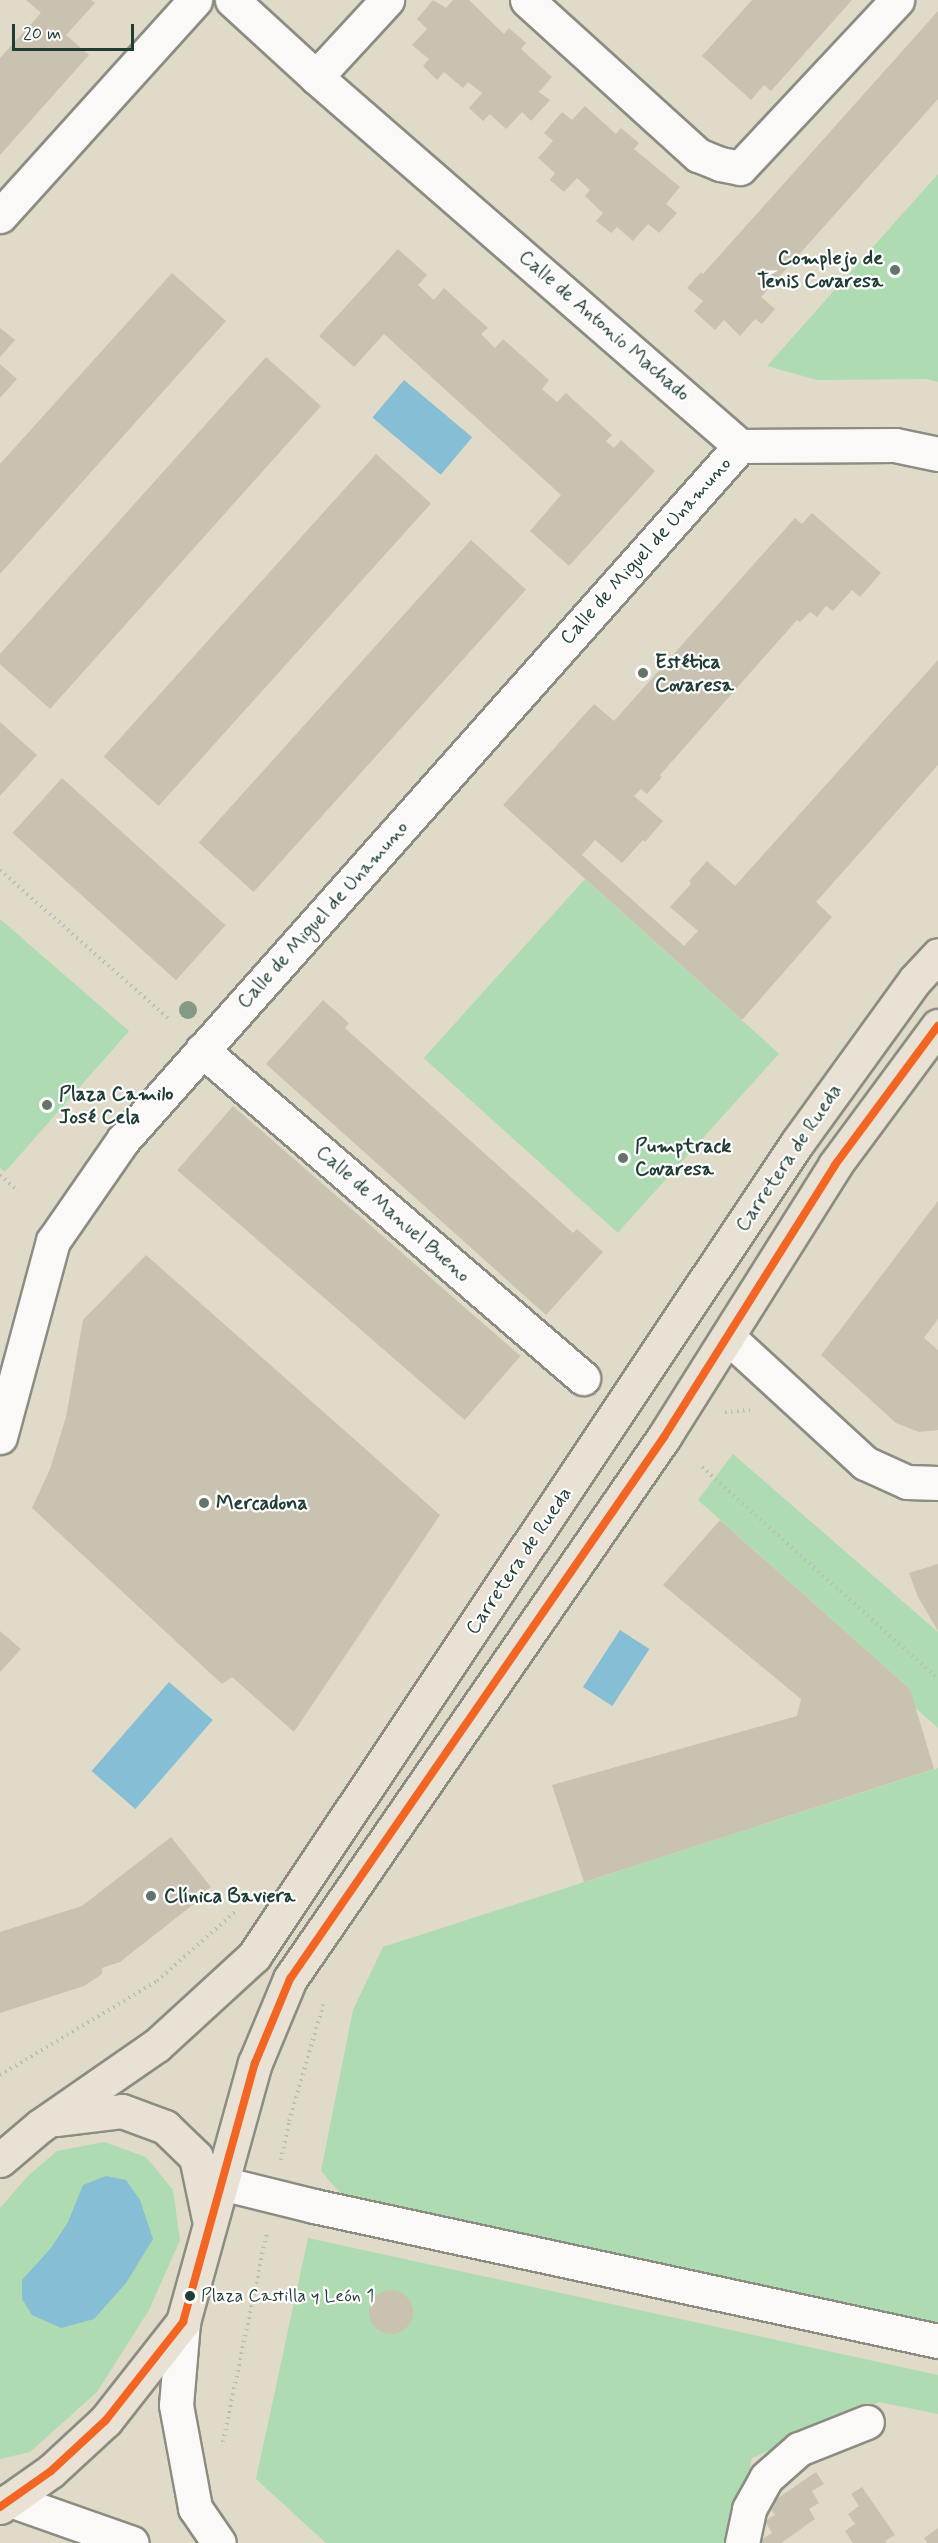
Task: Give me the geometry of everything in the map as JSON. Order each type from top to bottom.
[{"type":"main road","name":"Carretera de Rueda","points":[[0,2160],[26,2133],[157,2045],[254,1956],[797,1143],[915,980],[938,955]]},
{"type":"main road","points":[[3,2502],[51,2471],[106,2420],[183,2322],[255,2063],[290,1979],[664,1437],[729,1338],[835,1164],[938,1026]]},
{"type":"main road","points":[[26,2133],[122,2111],[165,2127],[196,2157],[210,2224]]},
{"type":"street","points":[[0,216],[195,0]]},
{"type":"street","name":"Calle de Antonio Machado","points":[[232,0],[316,77],[740,446]]},
{"type":"street","points":[[316,77],[387,0]]},
{"type":"street","points":[[527,0],[698,155],[720,164],[740,168],[897,0]]},
{"type":"street","points":[[740,446],[895,445],[938,454]]},
{"type":"street","name":"Calle de Miguel de Unamuno","points":[[0,1437],[53,1241],[123,1140],[740,446]]},
{"type":"street","name":"Calle de Manuel Bueno","points":[[202,1050],[584,1378]]},
{"type":"street","points":[[729,1338],[865,1463],[907,1482],[938,1483]]},
{"type":"street","points":[[222,2183],[314,2206],[938,2341]]},
{"type":"street","points":[[183,2322],[176,2405],[195,2508],[219,2543]]},
{"type":"street","points":[[742,2543],[749,2509],[766,2478],[799,2449],[867,2422]]},
{"type":"street","points":[[3,2502],[132,2543]]},
{"type":"path","points":[[0,870],[170,1020]]},
{"type":"path","points":[[0,1175],[18,1191]]},
{"type":"path","points":[[702,1467],[938,1680]]},
{"type":"path","points":[[221,2449],[267,2232]]},
{"type":"green space","name":"Complejo de Tenis Covaresa","points":[[938,174],[938,382],[926,379],[817,380],[767,366]]},
{"type":"green space","name":"Pumptrack Covaresa","points":[[585,879],[779,1054],[618,1233],[424,1058]]},
{"type":"green space","points":[[0,919],[129,1031],[5,1172],[0,1168]]},
{"type":"green space","points":[[733,1454],[938,1632],[938,1728],[902,1696],[910,1689],[698,1500]]},
{"type":"green space","points":[[938,1768],[938,2327],[348,2202],[321,2171],[353,2010],[383,1947]]},
{"type":"green space","points":[[104,2142],[146,2157],[173,2190],[180,2240],[149,2310],[97,2392],[30,2452],[0,2459],[0,2208],[28,2176],[57,2151]]},
{"type":"green space","points":[[308,2238],[938,2375],[938,2414],[879,2402],[752,2458],[734,2543],[326,2543],[256,2479]]},
{"type":"water","points":[[404,380],[472,437],[441,475],[373,418]]},
{"type":"water","points":[[620,1630],[649,1649],[612,1706],[583,1687]]},
{"type":"water","points":[[169,1682],[213,1720],[135,1809],[92,1771]]},
{"type":"water","points":[[106,2176],[126,2180],[140,2200],[153,2239],[126,2283],[94,2319],[61,2328],[32,2315],[22,2299],[22,2280],[51,2248],[68,2222],[83,2185]]},
{"type":"building","points":[[26,0],[91,0],[95,3],[66,35],[89,55],[0,155],[0,58],[41,13]]},
{"type":"building","points":[[433,0],[446,8],[453,0],[469,0],[504,34],[509,28],[526,43],[521,49],[552,77],[539,92],[550,100],[531,121],[522,112],[506,129],[490,114],[483,121],[469,108],[482,93],[468,82],[463,88],[444,72],[437,80],[423,66],[429,59],[412,45],[427,29],[417,19]]},
{"type":"building","points":[[752,0],[852,0],[771,91],[764,85],[751,100],[702,56]]},
{"type":"building","points":[[938,11],[938,99],[761,297],[775,309],[762,324],[755,319],[740,336],[724,320],[715,330],[694,311],[703,301],[687,288],[701,272],[703,274]]},
{"type":"building","points":[[585,106],[616,134],[621,128],[639,143],[634,149],[680,187],[666,204],[677,213],[659,233],[648,224],[633,241],[617,227],[611,233],[596,221],[603,213],[585,196],[590,190],[577,178],[564,192],[550,180],[555,173],[538,158],[553,141],[544,133],[562,112],[572,120]]},
{"type":"building","points":[[398,249],[427,275],[418,285],[434,300],[444,288],[488,328],[481,334],[495,348],[503,339],[549,380],[542,389],[557,402],[566,393],[612,435],[606,441],[614,448],[621,440],[655,471],[569,566],[530,531],[561,495],[384,334],[354,367],[319,336]]},
{"type":"building","points":[[172,273],[226,321],[0,574],[0,464]]},
{"type":"building","points":[[0,328],[15,340],[0,357]]},
{"type":"building","points":[[266,357],[321,406],[50,709],[0,664],[0,654]]},
{"type":"building","points":[[0,364],[17,379],[0,398]]},
{"type":"building","points":[[376,454],[431,504],[159,806],[104,756]]},
{"type":"building","points":[[812,513],[881,573],[860,597],[852,590],[833,611],[826,606],[817,617],[810,612],[800,622],[797,620],[660,775],[662,777],[647,794],[641,789],[634,796],[663,821],[645,842],[643,840],[622,863],[595,840],[582,855],[684,946],[698,931],[670,907],[691,884],[689,881],[707,861],[735,886],[938,660],[938,765],[816,902],[832,917],[742,1020],[503,805],[594,704],[614,721],[795,518],[802,524]]},
{"type":"building","points":[[471,540],[526,590],[254,892],[199,842]]},
{"type":"building","points":[[0,722],[37,755],[0,796]]},
{"type":"building","points":[[62,778],[225,925],[176,980],[12,833]]},
{"type":"building","points":[[323,1000],[349,1023],[345,1028],[573,1233],[577,1229],[603,1252],[546,1315],[266,1064]]},
{"type":"building","points":[[233,1106],[521,1356],[465,1420],[177,1170]]},
{"type":"building","points":[[938,1201],[938,1319],[924,1338],[938,1350],[938,1430],[919,1432],[896,1423],[821,1355]]},
{"type":"building","points":[[146,1255],[440,1515],[294,1732],[232,1677],[222,1684],[32,1508],[50,1469],[66,1417],[83,1320]]},
{"type":"building","points":[[720,1520],[910,1689],[934,1769],[584,1882],[552,1785],[797,1716],[801,1699],[663,1585]]},
{"type":"building","points":[[938,1564],[938,1631],[918,1597],[909,1573]]},
{"type":"building","points":[[0,1631],[21,1649],[0,1672]]},
{"type":"building","points":[[171,1837],[211,1887],[194,1900],[195,1903],[120,1962],[102,1968],[102,1974],[84,1986],[0,2013],[0,1932],[82,1906]]},
{"type":"building","points":[[391,2290],[407,2296],[413,2312],[407,2328],[391,2334],[375,2328],[369,2312],[375,2296]]},
{"type":"building","points":[[816,2472],[824,2484],[812,2491],[819,2503],[809,2509],[815,2519],[781,2543],[763,2543],[761,2540],[772,2533],[765,2521],[775,2515],[768,2505]]},
{"type":"building","points":[[862,2487],[895,2535],[885,2541],[887,2543],[853,2543],[845,2531],[855,2524],[848,2514],[859,2506],[851,2494]]},
{"type":"building","points":[[938,2528],[938,2543],[927,2543],[924,2538]]},
{"type":"transit line","points":[[0,2507],[51,2471],[106,2420],[183,2322],[255,2063],[290,1979],[664,1437],[835,1165],[938,1026]]},
{"type":"place","name":"Complejo de Tenis Covaresa","points":[[895,270]]},
{"type":"place","name":"Estética Covaresa","points":[[643,673]]},
{"type":"place","name":"Plaza Camilo José Cela","points":[[47,1105]]},
{"type":"place","name":"Pumptrack Covaresa","points":[[623,1158]]},
{"type":"place","name":"Mercadona","points":[[204,1503]]},
{"type":"place","name":"Clínica Baviera","points":[[151,1896]]},
{"type":"place","name":"Plaza Castilla y León 1","points":[[190,2296]]}]
